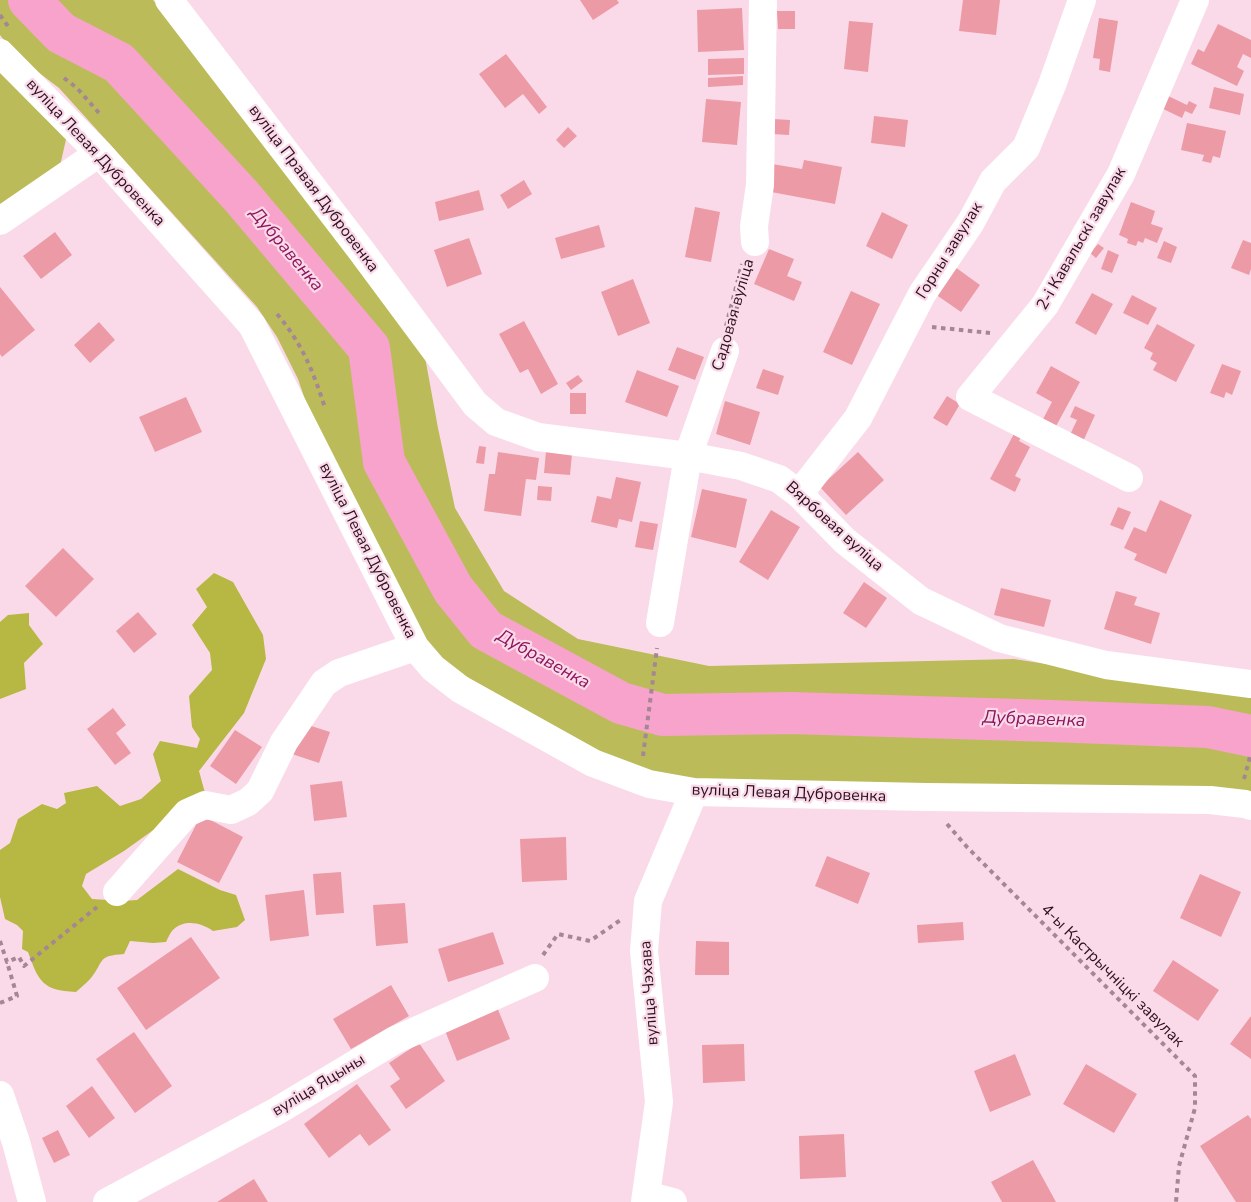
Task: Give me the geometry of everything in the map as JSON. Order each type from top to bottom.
[{"type":"street","name":"вуліца Правая Дубровенка","points":[[169,0],[360,249],[456,379]]},
{"type":"street","points":[[754,234],[760,185],[763,0]]},
{"type":"street","name":"Горны завулак","points":[[799,494],[858,418],[922,294],[971,222],[993,181],[1026,148],[1053,85],[1082,0]]},
{"type":"street","name":"2-і Кавальскі завулак","points":[[1129,478],[970,397],[1046,305],[1121,174],[1195,0]]},
{"type":"street","name":"вуліца Левая Дубровенка","points":[[7,44],[99,153],[252,325],[415,646],[433,668],[460,689],[593,763],[649,784],[694,792],[1210,800],[1251,806]]},
{"type":"street","points":[[0,221],[99,153]]},
{"type":"street","name":"Садовая вуліца","points":[[660,623],[688,456],[723,356]]},
{"type":"street","name":"Вярбовая вуліца","points":[[456,379],[475,404],[496,422],[538,437],[688,456],[741,466],[779,479],[799,494],[845,541],[921,601],[999,638],[1106,664],[1251,684]]},
{"type":"street","points":[[117,892],[187,813],[206,805],[231,810],[248,802],[261,791],[284,742],[324,682],[339,672],[415,646]]},
{"type":"street","name":"вуліца Чэхава","points":[[654,1200],[659,1102],[644,951],[648,901],[694,792]]},
{"type":"street","name":"вуліца Яцыны","points":[[107,1202],[277,1111],[395,1040],[535,978]]},
{"type":"street","points":[[0,1095],[8,1144],[32,1202]]},
{"type":"path","points":[[0,15],[7,44]]},
{"type":"path","points":[[61,75],[77,88],[101,115]]},
{"type":"path","name":"Садовая вуліца","points":[[723,356],[754,234]]},
{"type":"path","points":[[723,356],[720,348],[754,234]]},
{"type":"path","points":[[270,305],[291,330],[310,363],[327,413]]},
{"type":"path","points":[[906,325],[1020,336]]},
{"type":"path","points":[[647,731],[660,623]]},
{"type":"path","points":[[633,753],[652,760]]},
{"type":"path","points":[[1233,779],[1244,779],[1251,782]]},
{"type":"path","name":"4-ы Кастрычніцкі завулак","points":[[926,797],[967,847],[1195,1076],[1195,1108],[1179,1166],[1176,1202]]},
{"type":"path","points":[[7,962],[19,957],[24,966],[117,892]]},
{"type":"path","points":[[535,978],[539,961],[558,934],[590,941],[648,901]]},
{"type":"path","points":[[0,941],[17,996],[0,1003]]},
{"type":"shaded area","points":[[0,0],[153,0],[262,134],[425,357],[455,508],[504,591],[578,639],[709,666],[1014,659],[1241,694],[1251,697],[1251,793],[690,786],[623,769],[504,704],[430,650],[321,447],[298,379],[277,337],[257,307],[59,88],[17,56],[0,35]]},
{"type":"shaded area","points":[[0,69],[67,135],[60,166],[0,216]]},
{"type":"shaded area","points":[[214,573],[233,582],[263,635],[266,659],[244,713],[199,771],[205,793],[124,851],[86,874],[82,886],[92,899],[137,900],[178,869],[220,890],[236,895],[245,920],[237,927],[213,931],[199,924],[183,924],[173,930],[166,942],[130,941],[124,954],[105,958],[91,978],[76,992],[56,989],[43,983],[35,971],[28,952],[22,949],[23,931],[5,919],[0,897],[0,850],[10,843],[18,819],[42,804],[57,809],[66,803],[64,793],[97,786],[120,806],[141,799],[161,781],[153,754],[160,741],[197,748],[200,739],[192,727],[189,696],[212,670],[210,653],[192,625],[207,607],[196,589]]},
{"type":"shaded area","points":[[29,613],[29,625],[43,644],[24,663],[26,689],[0,699],[0,622],[8,615]]},
{"type":"building","points":[[580,0],[617,0],[619,3],[593,20]]},
{"type":"building","points":[[963,0],[1000,0],[996,35],[959,31]]},
{"type":"building","points":[[742,8],[744,50],[698,52],[697,10]]},
{"type":"building","points":[[777,11],[795,11],[795,29],[778,29]]},
{"type":"building","points":[[1099,18],[1118,21],[1110,72],[1099,70],[1100,59],[1093,58]]},
{"type":"building","points":[[849,21],[873,23],[868,72],[844,69]]},
{"type":"building","points":[[1218,24],[1251,40],[1251,58],[1243,54],[1237,67],[1244,71],[1237,86],[1191,64],[1198,49],[1204,52]]},
{"type":"building","points":[[506,54],[547,107],[539,114],[523,94],[505,108],[479,74]]},
{"type":"building","points":[[744,58],[744,74],[708,75],[708,59]]},
{"type":"building","points":[[743,76],[743,85],[708,87],[708,78]]},
{"type":"building","points":[[1214,87],[1244,94],[1240,115],[1209,108]]},
{"type":"building","points":[[1164,94],[1187,105],[1189,101],[1197,105],[1192,114],[1185,111],[1182,118],[1157,106]]},
{"type":"building","points":[[706,99],[741,102],[737,145],[702,142]]},
{"type":"building","points":[[874,116],[908,120],[905,147],[871,143]]},
{"type":"building","points":[[773,119],[790,120],[789,135],[772,134]]},
{"type":"building","points":[[1187,123],[1226,131],[1220,158],[1213,156],[1211,163],[1202,161],[1204,155],[1181,150]]},
{"type":"building","points":[[568,127],[577,136],[564,148],[556,140]]},
{"type":"building","points":[[804,160],[842,167],[835,204],[766,191],[772,164],[802,169]]},
{"type":"building","points":[[524,180],[532,194],[508,209],[500,195]]},
{"type":"building","points":[[479,190],[484,210],[439,221],[435,202]]},
{"type":"building","points":[[1131,202],[1155,211],[1151,224],[1163,228],[1157,243],[1145,238],[1143,243],[1138,241],[1136,246],[1127,243],[1128,239],[1119,235]]},
{"type":"building","points":[[695,207],[720,212],[711,262],[685,257]]},
{"type":"building","points":[[882,212],[908,225],[892,259],[866,246]]},
{"type":"building","points":[[599,225],[605,247],[561,259],[555,238]]},
{"type":"building","points":[[55,232],[72,255],[41,279],[23,256]]},
{"type":"building","points":[[469,238],[482,274],[447,287],[434,250]]},
{"type":"building","points":[[1243,240],[1251,243],[1249,275],[1231,268]]},
{"type":"building","points":[[1164,241],[1177,247],[1171,263],[1157,258]]},
{"type":"building","points":[[1098,244],[1104,248],[1096,258],[1090,253]]},
{"type":"building","points":[[769,249],[794,259],[787,276],[802,282],[794,301],[754,284]]},
{"type":"building","points":[[1108,250],[1119,255],[1112,273],[1101,269]]},
{"type":"building","points":[[955,267],[980,285],[961,312],[935,294]]},
{"type":"building","points":[[633,279],[650,323],[618,336],[601,292]]},
{"type":"building","points":[[0,287],[35,330],[2,357],[0,354]]},
{"type":"building","points":[[851,291],[880,304],[852,365],[823,352]]},
{"type":"building","points":[[1092,293],[1113,304],[1096,335],[1075,323]]},
{"type":"building","points":[[1132,295],[1157,308],[1148,325],[1123,313]]},
{"type":"building","points":[[524,321],[558,384],[541,394],[528,369],[520,373],[499,334]]},
{"type":"building","points":[[99,322],[115,340],[90,363],[74,345]]},
{"type":"building","points":[[1157,324],[1195,345],[1176,382],[1153,370],[1157,363],[1150,359],[1153,353],[1144,348]]},
{"type":"building","points":[[677,347],[704,357],[695,380],[668,370]]},
{"type":"building","points":[[1222,364],[1241,371],[1232,395],[1226,392],[1224,398],[1210,393]]},
{"type":"building","points":[[1051,366],[1080,382],[1055,428],[1042,421],[1052,402],[1036,393]]},
{"type":"building","points":[[763,369],[784,376],[778,395],[756,388]]},
{"type":"building","points":[[637,370],[679,386],[667,417],[625,402]]},
{"type":"building","points":[[578,375],[583,381],[571,390],[566,383]]},
{"type":"building","points":[[570,393],[586,393],[586,414],[570,414]]},
{"type":"building","points":[[947,396],[960,404],[947,426],[933,418]]},
{"type":"building","points":[[186,397],[202,432],[155,452],[139,417]]},
{"type":"building","points":[[725,401],[760,412],[750,445],[716,434]]},
{"type":"building","points":[[1075,406],[1095,415],[1081,446],[1068,439],[1077,420],[1070,417]]},
{"type":"building","points":[[1016,430],[1023,433],[1019,441],[1030,447],[1015,476],[1021,479],[1015,492],[990,479]]},
{"type":"building","points":[[479,446],[486,447],[484,464],[476,463]]},
{"type":"building","points":[[546,451],[572,454],[570,475],[544,473]]},
{"type":"building","points":[[498,452],[539,458],[536,480],[526,479],[521,516],[484,511],[489,474],[495,474]]},
{"type":"building","points":[[858,452],[884,480],[846,515],[820,487]]},
{"type":"building","points":[[616,477],[641,482],[632,522],[619,519],[617,528],[591,522],[597,496],[611,499]]},
{"type":"building","points":[[538,486],[552,487],[551,501],[537,500]]},
{"type":"building","points":[[702,489],[747,499],[736,548],[691,537]]},
{"type":"building","points":[[1160,500],[1192,515],[1166,574],[1134,560],[1137,554],[1124,548],[1134,527],[1146,532]]},
{"type":"building","points":[[1118,507],[1131,512],[1123,530],[1110,525]]},
{"type":"building","points":[[771,510],[800,527],[768,580],[739,562]]},
{"type":"building","points":[[640,521],[658,524],[653,550],[635,547]]},
{"type":"building","points":[[63,548],[94,579],[56,617],[25,586]]},
{"type":"building","points":[[864,582],[887,598],[866,628],[843,613]]},
{"type":"building","points":[[1001,588],[1051,600],[1044,627],[994,615]]},
{"type":"building","points":[[1116,591],[1137,597],[1134,605],[1160,613],[1151,644],[1104,629]]},
{"type":"building","points":[[138,612],[157,634],[134,653],[116,631]]},
{"type":"building","points":[[113,708],[126,725],[116,733],[131,753],[115,765],[87,729]]},
{"type":"building","points":[[302,723],[330,732],[319,763],[292,754]]},
{"type":"building","points":[[235,730],[262,747],[236,784],[210,766]]},
{"type":"building","points":[[342,781],[347,817],[314,821],[310,785]]},
{"type":"building","points":[[201,815],[243,837],[219,883],[177,862]]},
{"type":"building","points":[[566,837],[567,880],[522,882],[520,839]]},
{"type":"building","points":[[827,856],[870,873],[858,904],[815,886]]},
{"type":"building","points":[[341,872],[344,913],[316,915],[313,874]]},
{"type":"building","points":[[1200,874],[1241,892],[1221,937],[1180,918]]},
{"type":"building","points":[[304,890],[309,936],[270,941],[265,895]]},
{"type":"building","points":[[405,903],[408,943],[376,946],[373,905]]},
{"type":"building","points":[[963,922],[964,940],[918,943],[917,925]]},
{"type":"building","points":[[493,932],[504,964],[448,982],[438,949]]},
{"type":"building","points":[[191,937],[220,978],[146,1030],[117,988]]},
{"type":"building","points":[[696,941],[729,942],[729,975],[695,975]]},
{"type":"building","points":[[1173,960],[1219,990],[1198,1021],[1153,991]]},
{"type":"building","points":[[391,985],[409,1016],[351,1049],[333,1019]]},
{"type":"building","points":[[497,1007],[510,1039],[457,1061],[444,1028]]},
{"type":"building","points":[[1251,1016],[1251,1059],[1230,1044]]},
{"type":"building","points":[[134,1032],[172,1086],[135,1113],[96,1059]]},
{"type":"building","points":[[419,1043],[445,1081],[406,1109],[390,1086],[400,1079],[389,1063]]},
{"type":"building","points":[[744,1044],[745,1081],[703,1083],[702,1045]]},
{"type":"building","points":[[1015,1054],[1031,1095],[990,1112],[974,1071]]},
{"type":"building","points":[[1086,1064],[1137,1094],[1114,1133],[1063,1104]]},
{"type":"building","points":[[357,1084],[391,1130],[369,1146],[360,1134],[329,1158],[304,1124]]},
{"type":"building","points":[[92,1086],[115,1118],[89,1138],[66,1106]]},
{"type":"building","points":[[1248,1115],[1251,1119],[1251,1202],[1236,1202],[1200,1146]]},
{"type":"building","points":[[58,1130],[70,1155],[54,1163],[42,1138]]},
{"type":"building","points":[[844,1134],[846,1177],[800,1179],[799,1136]]},
{"type":"building","points":[[1033,1160],[1056,1202],[1002,1202],[991,1182]]},
{"type":"building","points":[[254,1179],[268,1202],[217,1202]]},
{"type":"waterway","name":"Дубравенка","points":[[29,0],[61,33],[119,63],[241,196],[369,348],[384,462],[453,589],[486,630],[621,703],[663,715],[791,713],[1051,721],[1208,727],[1251,736]]}]
